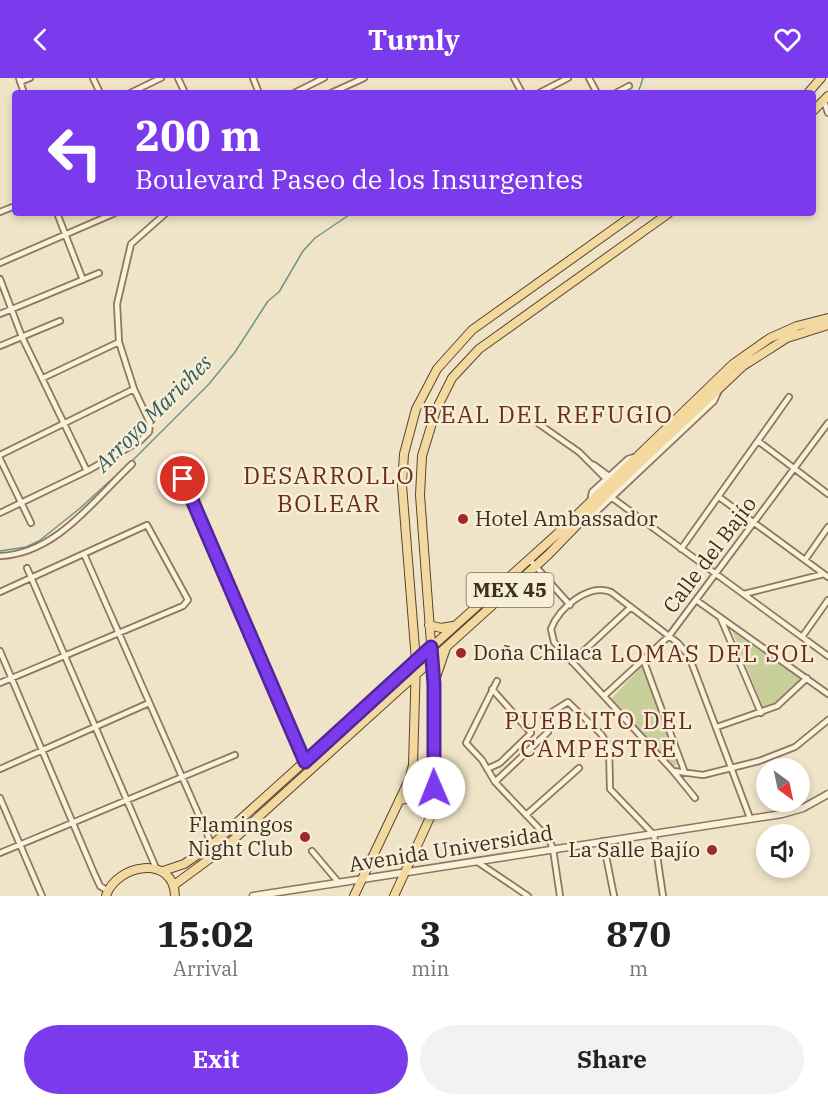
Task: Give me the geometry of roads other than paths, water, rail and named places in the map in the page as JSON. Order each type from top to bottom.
[{"type":"main road","points":[[811,90],[821,78]]},
{"type":"main road","points":[[354,896],[400,800],[413,765],[416,661],[402,465],[408,432],[422,394],[447,356],[472,330],[632,216]]},
{"type":"main road","points":[[394,896],[432,811],[434,684],[420,495],[425,441],[443,393],[460,367],[479,349],[665,216]]},
{"type":"main road","name":"MEX 45","points":[[160,869],[184,864],[212,845],[529,559],[752,349],[797,326],[828,318]]},
{"type":"main road","name":"MEX 45","points":[[174,885],[223,849],[446,648],[536,566],[751,360],[777,342],[828,325]]},
{"type":"main road","points":[[429,625],[441,628],[454,626]]},
{"type":"main road","points":[[434,684],[446,648]]},
{"type":"main road","points":[[396,692],[415,698]]},
{"type":"main road","points":[[400,800],[418,797],[432,811]]},
{"type":"main road","points":[[106,894],[129,873],[160,869],[174,885],[175,896]]},
{"type":"street","points":[[19,80],[30,78]]},
{"type":"street","points":[[136,90],[161,78]]},
{"type":"street","points":[[300,90],[324,78]]},
{"type":"street","points":[[336,90],[352,80],[364,78]]},
{"type":"street","points":[[545,90],[568,78]]},
{"type":"street","points":[[621,90],[628,86]]},
{"type":"street","points":[[826,99],[828,113]]},
{"type":"street","points":[[58,216],[83,280]]},
{"type":"street","points":[[0,263],[108,216]]},
{"type":"street","points":[[0,513],[87,471],[141,441],[149,432],[150,423],[134,389],[119,342],[118,293],[128,251],[135,240],[163,216]]},
{"type":"street","points":[[0,314],[99,273]]},
{"type":"street","points":[[0,279],[22,337],[44,378],[87,471]]},
{"type":"street","points":[[0,346],[60,321]]},
{"type":"street","points":[[44,378],[119,342]]},
{"type":"street","points":[[31,523],[0,457],[134,389]]},
{"type":"street","points":[[585,518],[593,515],[714,402],[719,390]]},
{"type":"street","points":[[681,549],[789,397]]},
{"type":"street","name":"Calle del Bajío","points":[[605,695],[669,636],[828,423]]},
{"type":"street","points":[[539,424],[607,477]]},
{"type":"street","points":[[758,441],[828,494]]},
{"type":"street","points":[[590,502],[592,492],[607,477],[628,459],[637,457]]},
{"type":"street","points":[[0,556],[21,554],[40,547],[79,516],[132,464]]},
{"type":"street","points":[[183,479],[305,762]]},
{"type":"street","points":[[719,496],[826,576]]},
{"type":"street","points":[[611,497],[714,575],[744,594],[828,656]]},
{"type":"street","points":[[0,592],[147,525],[188,597],[183,606],[0,683]]},
{"type":"street","points":[[805,560],[828,527]]},
{"type":"street","points":[[84,554],[212,845]]},
{"type":"street","points":[[529,559],[570,605]]},
{"type":"street","points":[[27,568],[127,800],[160,869]]},
{"type":"street","points":[[744,594],[826,576]]},
{"type":"street","points":[[694,798],[671,769],[552,638],[554,622],[570,605],[593,590],[602,589],[631,607],[669,636],[689,656],[750,818]]},
{"type":"street","points":[[696,600],[828,694]]},
{"type":"street","points":[[802,637],[828,600]]},
{"type":"street","points":[[572,662],[631,607]]},
{"type":"street","points":[[719,616],[761,713]]},
{"type":"street","points":[[0,651],[100,886],[106,894]]},
{"type":"street","points":[[643,659],[685,773]]},
{"type":"street","points":[[717,727],[761,713],[786,699],[807,678]]},
{"type":"street","points":[[497,681],[466,741],[495,782],[549,839],[553,849],[560,896]]},
{"type":"street","points":[[487,769],[500,762],[531,733],[492,689]]},
{"type":"street","points":[[544,717],[565,702],[572,705],[606,740],[610,754],[610,789],[652,832],[663,896]]},
{"type":"street","points":[[0,768],[149,703]]},
{"type":"street","points":[[671,769],[703,776],[733,769],[795,747],[828,720]]},
{"type":"street","points":[[495,782],[548,732]]},
{"type":"street","points":[[0,853],[235,754]]},
{"type":"street","points":[[526,815],[579,768]]},
{"type":"street","name":"Avenida Universidad","points":[[253,896],[750,818],[803,808],[828,794]]},
{"type":"street","points":[[0,798],[42,896]]},
{"type":"street","points":[[603,841],[614,896]]},
{"type":"street","points":[[312,850],[339,883]]},
{"type":"street","points":[[476,861],[528,896]]},
{"type":"waterway","name":"Arroyo Mariches","points":[[639,90],[643,78]]},
{"type":"waterway","name":"Arroyo Mariches","points":[[0,551],[26,547],[39,541],[79,509],[134,459],[209,384],[235,352],[268,301],[279,292],[303,251],[315,238],[348,216]]},
{"type":"place","name":"Hotel Ambassador","points":[[463,519]]},
{"type":"place","name":"Doña Chilaca","points":[[461,653]]},
{"type":"place","name":"Flamingos Night Club","points":[[305,837]]},
{"type":"place","name":"La Salle Bajío","points":[[712,850]]},
{"type":"district","name":"REAL DEL REFUGIO","points":[[548,415]]},
{"type":"district","name":"DESARROLLO BOLEAR","points":[[329,490]]},
{"type":"district","name":"LOMAS DEL SOL","points":[[713,654]]},
{"type":"district","name":"PUEBLITO DEL CAMPESTRE","points":[[599,735]]}]
